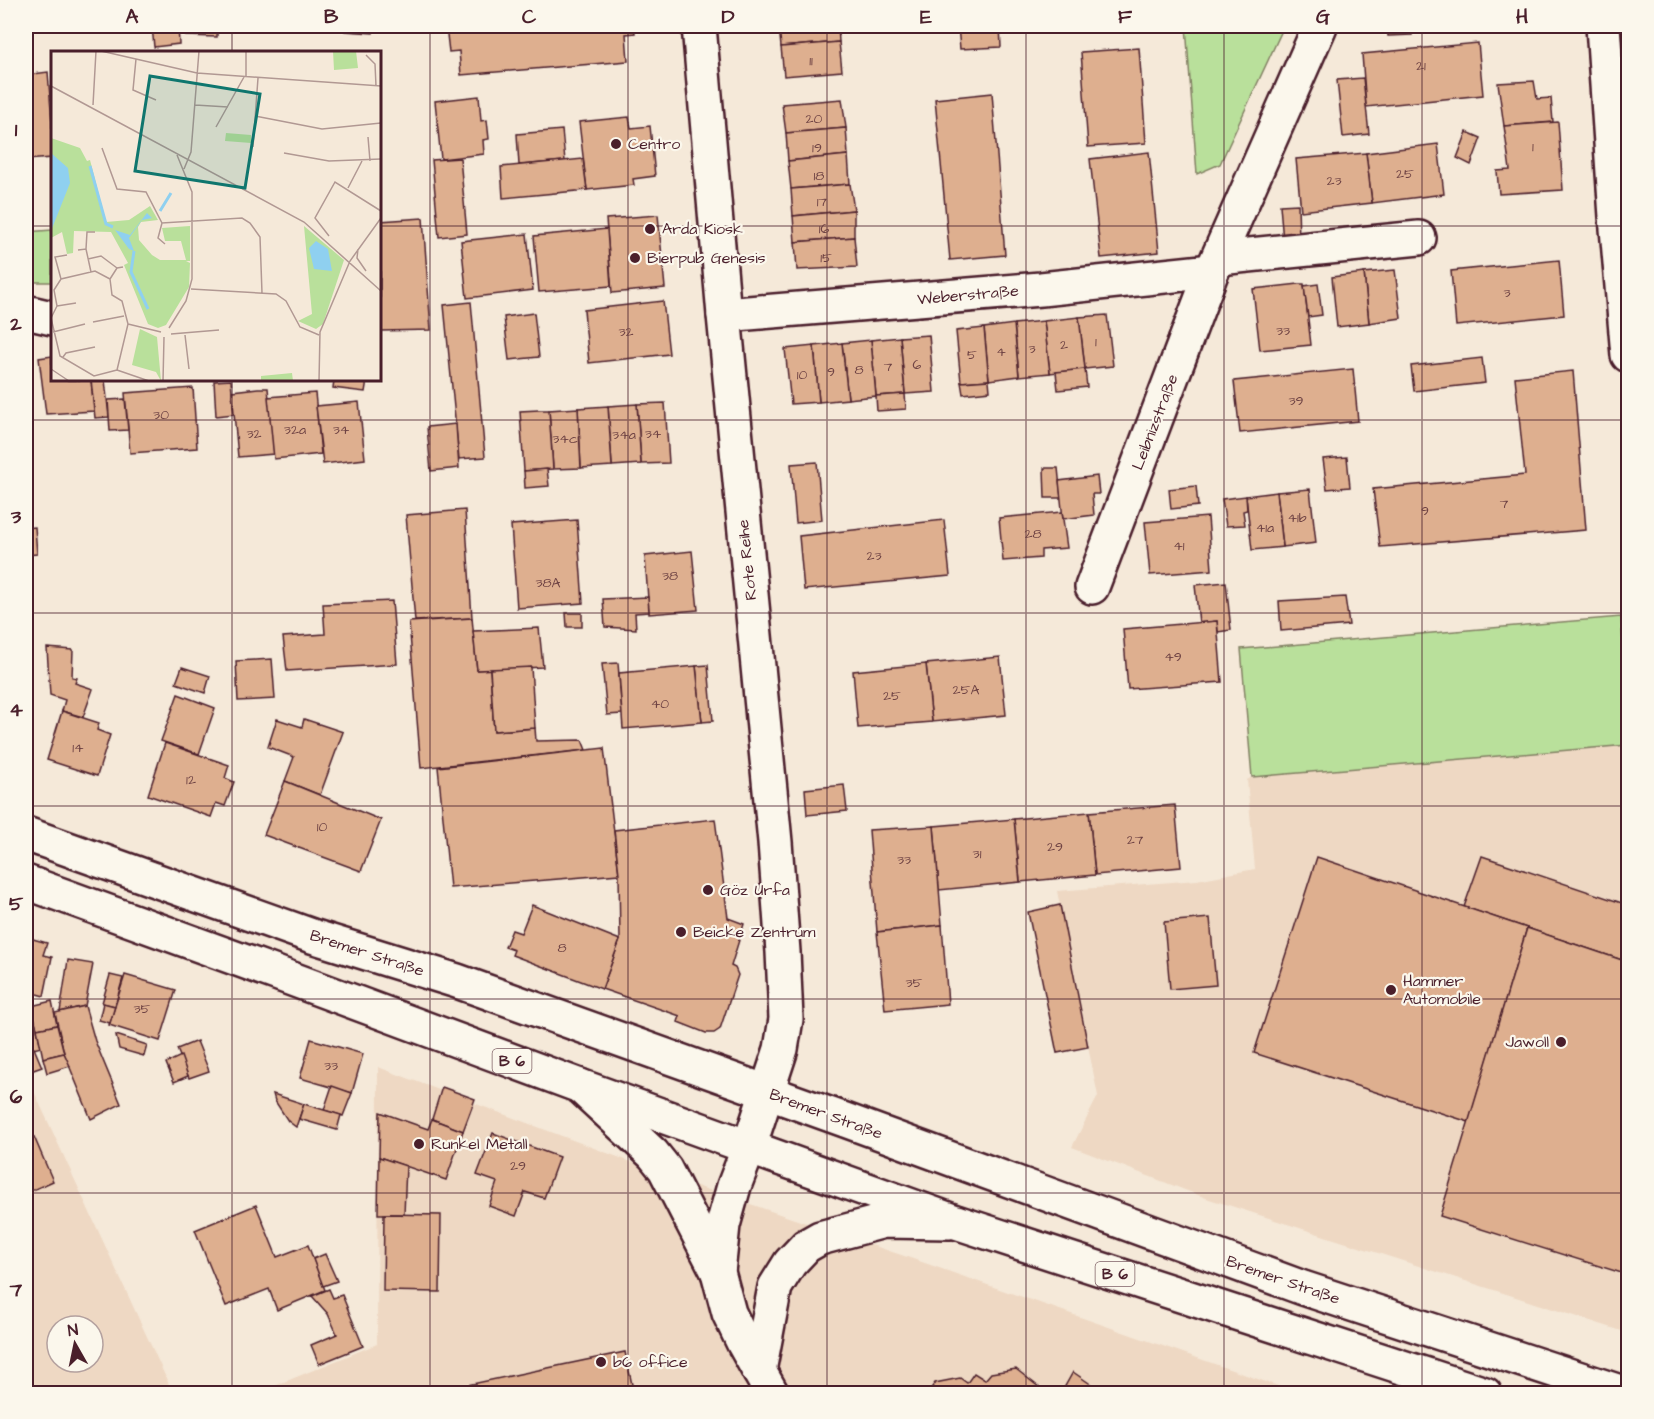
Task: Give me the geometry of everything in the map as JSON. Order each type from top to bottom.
[{"type":"street","name":"Rote Reihe","points":[[699,26],[724,315],[775,842],[786,1018],[781,1049],[723,1225],[718,1272]]},
{"type":"street","name":"Leibnizstraße","points":[[1092,587],[1215,264],[1320,26]]},
{"type":"street","points":[[1603,26],[1628,349]]},
{"type":"street","points":[[1215,264],[1419,238]]},
{"type":"street","name":"Weberstraße","points":[[724,315],[1041,289],[1215,264]]},
{"type":"street","points":[[26,312],[51,318]]},
{"type":"street","name":"Bremer Straße","points":[[26,834],[312,936],[457,981],[1303,1288],[1626,1394]]},
{"type":"street","name":"B 6","points":[[26,882],[956,1222],[1485,1394]]},
{"type":"street","points":[[580,1086],[653,1154],[665,1169],[718,1272],[729,1313],[766,1382]]},
{"type":"street","points":[[766,1382],[775,1287],[790,1263],[806,1246],[820,1238],[884,1221],[956,1222]]},
{"type":"shaded area","points":[[1628,745],[1628,1333],[1206,1198],[1072,1147],[1098,1096],[1057,891],[1197,880],[1255,869],[1247,780],[1252,777]]},
{"type":"shaded area","points":[[378,1067],[682,1181],[1298,1393],[255,1394],[377,1344]]},
{"type":"shaded area","points":[[26,1074],[173,1393],[26,1393]]},
{"type":"green space","points":[[1186,26],[1284,26],[1220,164],[1197,174]]},
{"type":"green space","points":[[51,230],[51,282],[26,280],[26,232]]},
{"type":"green space","points":[[1621,617],[1628,706],[1628,745],[1252,777],[1241,649]]},
{"type":"building","points":[[152,26],[178,26],[179,44],[154,47]]},
{"type":"building","points":[[186,26],[217,26],[217,37],[186,36]]},
{"type":"building","points":[[346,26],[373,26],[373,33],[345,31]]},
{"type":"building","points":[[446,26],[634,26],[635,33],[626,34],[628,61],[461,75],[459,51],[449,52]]},
{"type":"building","points":[[779,26],[838,26],[839,42],[781,47]]},
{"type":"building","points":[[958,26],[1000,26],[1001,47],[960,49]]},
{"type":"building","points":[[1387,26],[1411,26],[1412,35],[1388,36]]},
{"type":"building","points":[[839,42],[842,71],[784,76],[781,47]]},
{"type":"building","points":[[1478,43],[1483,95],[1366,107],[1362,54]]},
{"type":"building","points":[[1139,48],[1146,143],[1088,147],[1081,52]]},
{"type":"building","points":[[48,72],[51,158],[26,160],[26,75]]},
{"type":"building","points":[[1363,78],[1369,134],[1343,137],[1337,80]]},
{"type":"building","points":[[1534,81],[1537,99],[1551,98],[1553,122],[1504,126],[1498,83]]},
{"type":"building","points":[[992,93],[1005,255],[950,260],[935,99]]},
{"type":"building","points":[[479,96],[481,121],[487,120],[489,139],[483,140],[484,154],[441,159],[435,101]]},
{"type":"building","points":[[842,99],[846,128],[786,133],[782,104]]},
{"type":"building","name":"Centro","points":[[629,117],[631,128],[650,126],[655,176],[633,179],[634,185],[587,190],[579,122]]},
{"type":"building","points":[[1558,122],[1563,190],[1499,194],[1497,171],[1510,170],[1504,126]]},
{"type":"building","points":[[846,128],[848,155],[788,161],[786,133]]},
{"type":"building","points":[[562,130],[565,161],[519,165],[517,134]]},
{"type":"building","points":[[1467,132],[1481,138],[1471,165],[1457,158]]},
{"type":"building","points":[[1438,144],[1444,194],[1372,203],[1366,153]]},
{"type":"building","points":[[1149,152],[1159,252],[1101,258],[1090,159]]},
{"type":"building","points":[[1366,153],[1372,203],[1301,211],[1296,159]]},
{"type":"building","points":[[848,155],[850,184],[791,189],[788,161]]},
{"type":"building","points":[[460,158],[467,234],[439,237],[432,160]]},
{"type":"building","points":[[583,159],[587,190],[503,198],[501,167]]},
{"type":"building","points":[[850,184],[854,210],[793,216],[791,189]]},
{"type":"building","points":[[1298,204],[1299,241],[1283,241],[1280,205]]},
{"type":"building","points":[[854,210],[854,237],[795,242],[793,216]]},
{"type":"building","name":"Bierpub Genesis","points":[[658,215],[665,288],[612,293],[606,219]]},
{"type":"building","points":[[423,218],[431,330],[381,331],[381,221]]},
{"type":"building","points":[[607,229],[611,286],[539,292],[534,236]]},
{"type":"building","points":[[527,234],[533,290],[467,298],[461,241]]},
{"type":"building","points":[[854,237],[857,267],[797,270],[795,242]]},
{"type":"building","points":[[1559,260],[1564,315],[1456,326],[1451,271]]},
{"type":"building","points":[[1395,270],[1401,318],[1369,323],[1364,273]]},
{"type":"building","points":[[1364,273],[1369,323],[1337,327],[1332,277]]},
{"type":"building","points":[[1304,284],[1311,345],[1260,350],[1253,289]]},
{"type":"building","points":[[1318,284],[1322,315],[1308,317],[1304,286]]},
{"type":"building","points":[[663,301],[669,354],[589,363],[584,310]]},
{"type":"building","points":[[471,302],[485,457],[459,459],[444,305]]},
{"type":"building","points":[[534,313],[539,357],[509,360],[504,317]]},
{"type":"building","points":[[1107,315],[1113,366],[1085,369],[1079,317]]},
{"type":"building","points":[[1079,317],[1085,369],[1050,373],[1044,321]]},
{"type":"building","points":[[1044,321],[1050,373],[1019,376],[1014,324]]},
{"type":"building","points":[[1014,324],[1019,376],[989,380],[984,328]]},
{"type":"building","points":[[984,328],[989,380],[961,382],[956,331]]},
{"type":"building","points":[[929,335],[934,392],[905,394],[900,337]]},
{"type":"building","points":[[900,337],[905,394],[876,396],[871,340]]},
{"type":"building","points":[[871,340],[876,396],[848,399],[842,343]]},
{"type":"building","points":[[842,343],[848,399],[819,402],[814,346]]},
{"type":"building","points":[[814,346],[819,402],[791,404],[785,349]]},
{"type":"building","points":[[51,356],[51,381],[91,381],[94,411],[46,414],[39,358]]},
{"type":"building","points":[[1482,358],[1485,383],[1414,391],[1411,366]]},
{"type":"building","points":[[1085,369],[1087,387],[1058,390],[1056,372]]},
{"type":"building","points":[[1353,369],[1358,421],[1240,433],[1234,381]]},
{"type":"building","points":[[1573,371],[1586,530],[1380,547],[1373,489],[1525,475],[1515,377]]},
{"type":"building","points":[[989,380],[990,391],[963,394],[961,382]]},
{"type":"building","points":[[91,381],[105,381],[109,417],[95,418]]},
{"type":"building","points":[[214,381],[231,381],[234,414],[216,416]]},
{"type":"building","points":[[334,381],[367,381],[365,392],[333,388]]},
{"type":"building","points":[[193,388],[197,448],[130,453],[125,393]]},
{"type":"building","points":[[268,388],[274,454],[238,457],[232,391]]},
{"type":"building","points":[[315,393],[321,454],[274,459],[268,397]]},
{"type":"building","points":[[905,394],[906,409],[877,411],[876,396]]},
{"type":"building","points":[[125,399],[128,430],[110,431],[108,400]]},
{"type":"building","points":[[359,402],[365,459],[323,464],[316,406]]},
{"type":"building","points":[[665,403],[669,463],[641,464],[637,404]]},
{"type":"building","points":[[637,404],[641,464],[612,466],[608,406]]},
{"type":"building","points":[[608,406],[612,466],[581,468],[578,408]]},
{"type":"building","points":[[578,408],[581,468],[553,469],[549,410]]},
{"type":"building","points":[[549,410],[553,469],[524,471],[520,411]]},
{"type":"building","points":[[456,424],[459,468],[431,471],[427,427]]},
{"type":"building","points":[[1347,457],[1350,487],[1327,489],[1323,459]]},
{"type":"building","points":[[817,462],[822,520],[796,523],[791,464]]},
{"type":"building","points":[[1044,468],[1058,468],[1061,498],[1045,498]]},
{"type":"building","points":[[547,469],[549,486],[525,488],[524,471]]},
{"type":"building","points":[[1097,476],[1099,494],[1092,494],[1094,515],[1063,519],[1059,481]]},
{"type":"building","points":[[1196,486],[1198,506],[1171,509],[1169,489]]},
{"type":"building","points":[[1310,489],[1316,543],[1283,547],[1277,492]]},
{"type":"building","points":[[1277,492],[1283,547],[1252,550],[1246,496]]},
{"type":"building","points":[[1246,496],[1247,510],[1243,511],[1245,525],[1226,526],[1222,499]]},
{"type":"building","points":[[465,510],[472,618],[415,621],[406,515]]},
{"type":"building","points":[[1062,512],[1067,548],[1041,550],[1041,558],[1003,561],[999,518]]},
{"type":"building","points":[[1208,517],[1212,570],[1150,575],[1145,522]]},
{"type":"building","points":[[577,520],[583,603],[517,608],[511,525]]},
{"type":"building","points":[[944,520],[950,576],[804,590],[799,536]]},
{"type":"building","points":[[35,527],[37,554],[26,555],[26,528]]},
{"type":"building","points":[[692,551],[698,610],[649,614],[645,556]]},
{"type":"building","points":[[1226,582],[1231,630],[1218,632],[1217,621],[1199,623],[1195,585]]},
{"type":"building","points":[[648,597],[649,612],[635,613],[636,629],[605,627],[603,599]]},
{"type":"building","points":[[1345,597],[1349,625],[1281,631],[1279,601]]},
{"type":"building","points":[[392,601],[397,664],[287,671],[283,637],[325,634],[323,604]]},
{"type":"building","points":[[26,613],[31,646],[26,647]]},
{"type":"building","points":[[566,613],[582,613],[582,627],[567,627]]},
{"type":"building","points":[[472,618],[477,670],[490,669],[494,731],[535,728],[536,741],[582,740],[586,750],[421,768],[409,622]]},
{"type":"building","points":[[1217,621],[1222,682],[1128,689],[1123,629]]},
{"type":"building","points":[[539,628],[543,667],[477,670],[473,631]]},
{"type":"building","points":[[47,648],[73,650],[72,677],[77,678],[75,683],[93,689],[83,717],[62,711],[65,700],[50,695]]},
{"type":"building","points":[[1000,657],[1006,715],[932,722],[926,664]]},
{"type":"building","points":[[272,659],[275,699],[238,701],[236,661]]},
{"type":"building","points":[[618,663],[622,714],[607,715],[602,664]]},
{"type":"building","points":[[926,664],[932,722],[858,728],[853,671]]},
{"type":"building","points":[[708,665],[713,721],[702,722],[696,666]]},
{"type":"building","points":[[696,666],[702,722],[623,729],[619,673]]},
{"type":"building","points":[[182,667],[210,676],[205,693],[176,683]]},
{"type":"building","points":[[531,667],[535,728],[494,731],[490,669]]},
{"type":"building","points":[[178,694],[215,708],[199,754],[161,741]]},
{"type":"building","points":[[62,711],[99,723],[97,730],[110,735],[97,776],[47,760]]},
{"type":"building","points":[[277,719],[302,727],[304,719],[343,732],[320,795],[285,781],[294,757],[268,747]]},
{"type":"building","points":[[165,743],[229,765],[225,778],[234,782],[225,806],[216,803],[211,817],[148,795]]},
{"type":"building","points":[[604,748],[619,874],[450,888],[438,767]]},
{"type":"building","points":[[285,781],[381,820],[361,871],[264,835]]},
{"type":"building","points":[[844,785],[847,811],[807,815],[805,789]]},
{"type":"building","points":[[1175,805],[1181,867],[1095,875],[1089,812]]},
{"type":"building","points":[[1089,812],[1095,875],[1020,882],[1014,819]]},
{"type":"building","name":"Beicke Zentrum","points":[[715,819],[728,918],[744,924],[731,966],[735,968],[738,975],[720,1029],[714,1033],[706,1033],[678,1022],[680,1016],[602,989],[620,940],[619,874],[614,830]]},
{"type":"building","points":[[1014,819],[1020,882],[939,890],[934,826]]},
{"type":"building","points":[[934,826],[942,925],[877,932],[869,830]]},
{"type":"building","points":[[1482,856],[1628,905],[1628,952],[1625,961],[1464,907]]},
{"type":"building","name":"Hammer Automobile","points":[[1317,857],[1527,928],[1469,1122],[1254,1053]]},
{"type":"building","points":[[532,905],[620,940],[602,989],[512,955],[514,950],[505,947],[512,930],[521,933]]},
{"type":"building","points":[[1060,905],[1088,1047],[1057,1053],[1028,912]]},
{"type":"building","points":[[1210,918],[1216,985],[1170,989],[1164,922]]},
{"type":"building","points":[[942,925],[948,1004],[885,1010],[877,932]]},
{"type":"building","name":"Jawoll","points":[[1527,928],[1628,962],[1628,1275],[1440,1216]]},
{"type":"building","points":[[26,937],[47,943],[43,955],[52,957],[44,996],[26,991]]},
{"type":"building","points":[[68,960],[93,964],[85,1006],[60,1012]]},
{"type":"building","points":[[110,975],[123,978],[115,1006],[102,1003]]},
{"type":"building","points":[[125,975],[176,990],[160,1041],[109,1025]]},
{"type":"building","points":[[52,1001],[57,1025],[37,1029],[31,1006]]},
{"type":"building","points":[[103,1003],[115,1006],[110,1023],[99,1020]]},
{"type":"building","points":[[85,1006],[95,1041],[121,1104],[91,1119],[64,1053],[55,1013]]},
{"type":"building","points":[[33,1012],[41,1047],[26,1051],[26,1015]]},
{"type":"building","points":[[57,1025],[64,1053],[43,1058],[37,1029]]},
{"type":"building","points":[[116,1035],[147,1045],[144,1056],[119,1049]]},
{"type":"building","points":[[311,1039],[363,1054],[352,1093],[300,1078]]},
{"type":"building","points":[[197,1041],[209,1071],[189,1078],[177,1049]]},
{"type":"building","points":[[34,1048],[42,1067],[28,1072],[26,1051]]},
{"type":"building","points":[[64,1053],[70,1066],[47,1073],[43,1058]]},
{"type":"building","points":[[181,1056],[188,1076],[174,1082],[166,1063]]},
{"type":"building","points":[[332,1086],[352,1093],[343,1116],[324,1110]]},
{"type":"building","points":[[442,1087],[475,1099],[463,1131],[432,1119]]},
{"type":"building","points":[[273,1094],[304,1104],[296,1127],[288,1121]]},
{"type":"building","points":[[304,1104],[341,1115],[337,1130],[299,1119]]},
{"type":"building","name":"Runkel Metall","points":[[380,1112],[428,1129],[432,1119],[463,1131],[446,1180],[379,1157]]},
{"type":"building","points":[[26,1118],[53,1181],[26,1193]]},
{"type":"building","points":[[493,1133],[559,1157],[544,1198],[525,1192],[516,1216],[489,1206],[497,1182],[477,1175]]},
{"type":"building","points":[[379,1157],[406,1166],[404,1214],[378,1214]]},
{"type":"building","points":[[256,1205],[277,1257],[308,1245],[325,1290],[277,1310],[269,1289],[226,1306],[195,1230]]},
{"type":"building","points":[[384,1214],[441,1215],[440,1292],[383,1291]]},
{"type":"building","points":[[325,1254],[337,1281],[323,1286],[313,1259]]},
{"type":"building","points":[[329,1289],[333,1298],[342,1295],[363,1346],[319,1364],[311,1345],[337,1334],[328,1314],[312,1296]]},
{"type":"building","name":"b6 office","points":[[625,1352],[634,1394],[425,1394],[524,1373]]},
{"type":"building","points":[[1016,1369],[1044,1391],[1064,1388],[1073,1372],[1105,1394],[927,1394],[935,1383],[960,1378],[967,1383],[974,1373],[985,1380],[991,1373]]},
{"type":"place","name":"Centro","points":[[616,144]]},
{"type":"place","name":"Arda Kiosk","points":[[650,229]]},
{"type":"place","name":"Bierpub Genesis","points":[[635,258]]},
{"type":"place","name":"Göz Urfa","points":[[708,890]]},
{"type":"place","name":"Beicke Zentrum","points":[[681,932]]},
{"type":"place","name":"Hammer Automobile","points":[[1391,990]]},
{"type":"place","name":"Jawoll","points":[[1561,1042]]},
{"type":"place","name":"Runkel Metall","points":[[419,1144]]},
{"type":"place","name":"b6 office","points":[[601,1362]]}]
